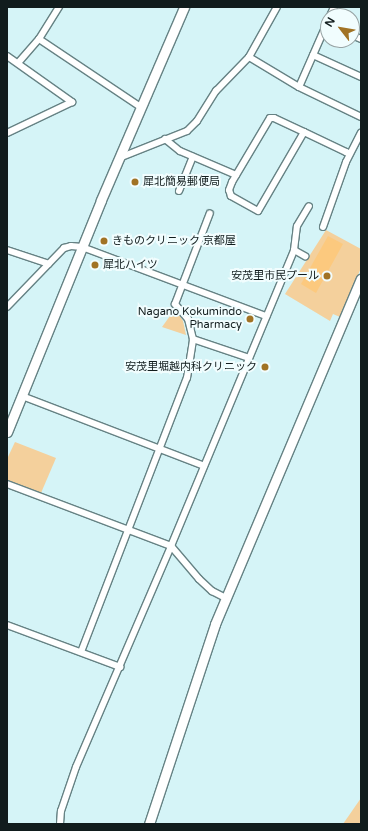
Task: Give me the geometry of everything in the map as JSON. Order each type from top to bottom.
[{"type":"street","points":[[18,63],[39,40],[59,7]]},
{"type":"street","points":[[7,432],[119,158],[142,108],[184,7]]},
{"type":"street","points":[[119,158],[187,131],[197,121],[216,91],[249,57],[277,7]]},
{"type":"street","points":[[39,40],[142,108]]},
{"type":"street","points":[[299,87],[320,40]]},
{"type":"street","points":[[313,55],[361,77]]},
{"type":"street","points":[[7,56],[72,102],[17,126],[7,133]]},
{"type":"street","points":[[249,57],[299,87],[361,116]]},
{"type":"street","points":[[304,132],[258,211],[231,196],[230,190],[236,174],[270,118],[304,132],[350,154]]},
{"type":"street","points":[[323,227],[350,154],[361,133]]},
{"type":"street","points":[[166,139],[180,151],[236,174]]},
{"type":"street","points":[[178,191],[193,157]]},
{"type":"street","points":[[60,824],[61,811],[76,766],[120,667],[294,250],[297,226],[309,206]]},
{"type":"street","points":[[81,652],[127,529],[187,378],[193,339],[188,319],[175,304],[210,213]]},
{"type":"street","points":[[7,307],[64,248],[82,247],[266,316]]},
{"type":"street","points":[[7,250],[49,264]]},
{"type":"street","points":[[294,250],[305,256]]},
{"type":"street","points":[[149,824],[204,651],[361,279]]},
{"type":"street","points":[[7,297],[14,300]]},
{"type":"street","points":[[193,339],[249,358]]},
{"type":"street","points":[[22,396],[159,450],[204,466]]},
{"type":"street","points":[[7,484],[171,546],[199,579],[212,591],[226,598]]},
{"type":"street","points":[[7,625],[120,667]]},
{"type":"shaded area","name":"安茂里市民プール","points":[[326,230],[361,249],[361,268],[340,317],[333,314],[330,321],[285,294]]},
{"type":"shaded area","points":[[328,236],[343,244],[316,293],[301,284]]},
{"type":"shaded area","points":[[175,309],[183,321],[186,335],[162,327]]},
{"type":"shaded area","points":[[15,442],[56,458],[41,493],[7,480],[7,459]]},
{"type":"shaded area","points":[[361,798],[361,824],[343,824]]},
{"type":"place","name":"犀北簡易郵便局","points":[[135,182]]},
{"type":"place","name":"きものクリニック 京都屋","points":[[104,241]]},
{"type":"place","name":"犀北ハイツ","points":[[95,265]]},
{"type":"place","name":"安茂里市民プール","points":[[327,276]]},
{"type":"place","name":"Nagano Kokumindo Pharmacy","points":[[250,319]]},
{"type":"place","name":"安茂里堀越内科クリニック","points":[[265,367]]}]
